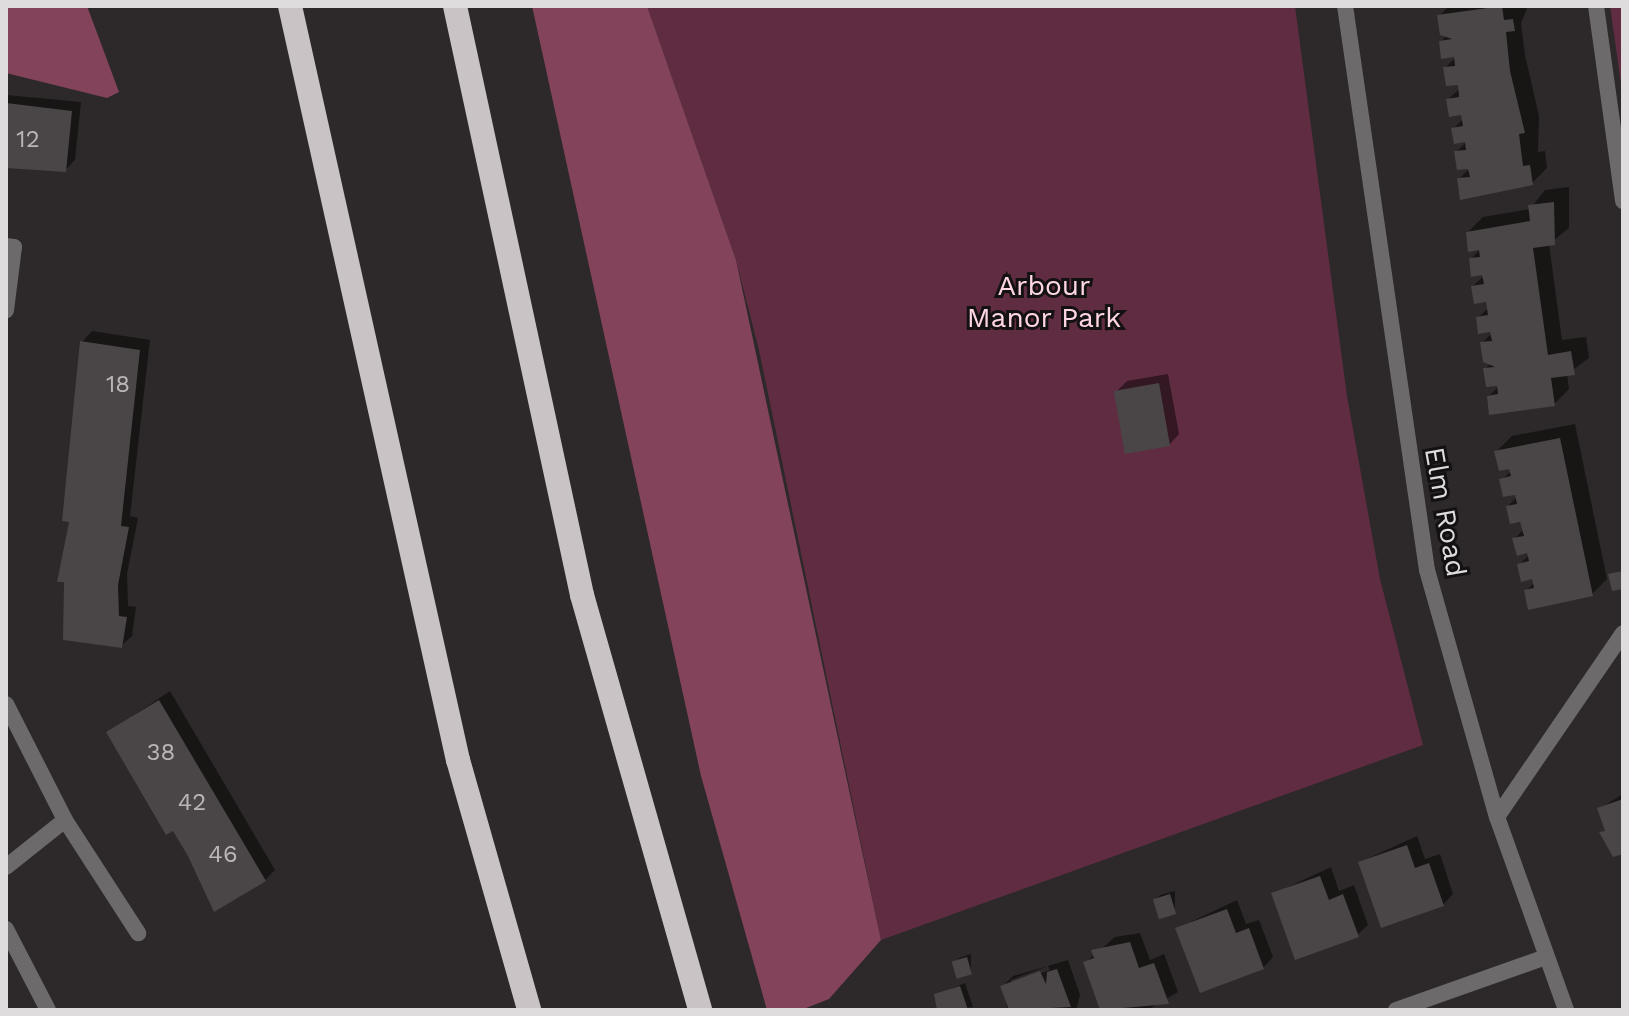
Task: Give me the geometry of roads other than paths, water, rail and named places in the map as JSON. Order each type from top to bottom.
[{"type":"highway","points":[[290,6],[447,717],[529,1010]]},
{"type":"highway","points":[[455,6],[582,595],[700,1010]]},
{"type":"street","name":"Elm Road","points":[[1345,6],[1427,570],[1497,817],[1566,1010]]},
{"type":"street","points":[[1596,6],[1623,201]]},
{"type":"street","points":[[6,246],[14,247],[6,310]]},
{"type":"street","points":[[1497,817],[1623,633]]},
{"type":"street","points":[[6,704],[65,820],[138,933]]},
{"type":"street","points":[[6,867],[65,820]]},
{"type":"street","points":[[6,929],[48,1010]]},
{"type":"street","points":[[1396,1010],[1546,957]]},
{"type":"park label","name":"Arbour Manor Park","points":[[1044,302]]}]
